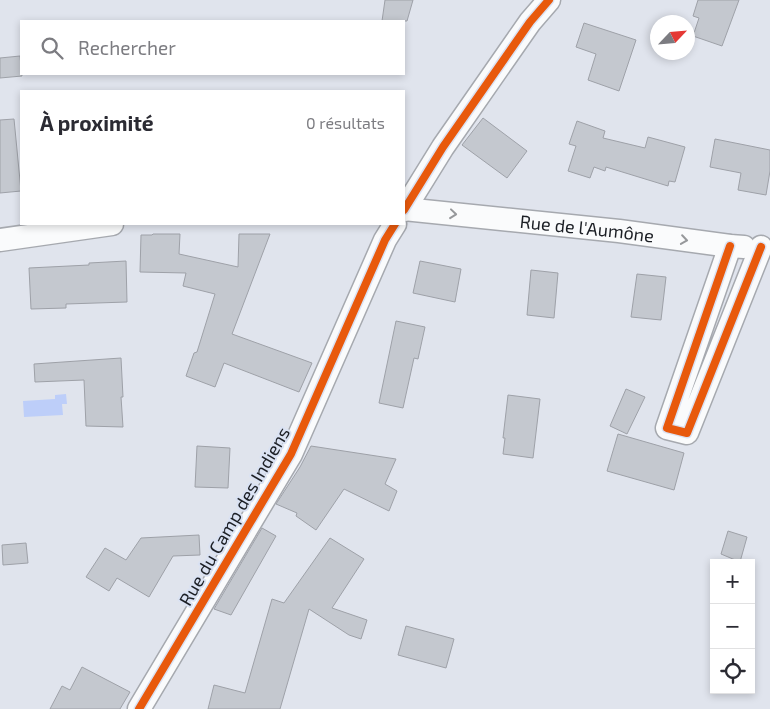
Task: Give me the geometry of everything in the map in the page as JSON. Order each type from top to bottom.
[{"type":"street","points":[[405,207],[443,147],[519,37],[549,0]]},
{"type":"street","name":"Rue de l'Aumône","points":[[405,209],[619,231],[730,246],[765,248]]},
{"type":"street","points":[[0,240],[105,225]]},
{"type":"street","name":"Rue du Camp des Indiens","points":[[138,709],[291,454],[381,249],[394,225]]},
{"type":"street","points":[[730,246],[667,428],[687,433],[765,248]]},
{"type":"water","points":[[66,394],[67,404],[62,404],[63,415],[24,417],[23,401],[55,399],[55,395]]},
{"type":"building","points":[[385,0],[413,0],[407,21],[382,20]]},
{"type":"building","points":[[698,0],[739,0],[722,46],[695,37],[699,18],[693,15]]},
{"type":"building","points":[[584,23],[636,40],[619,91],[588,80],[596,54],[576,47]]},
{"type":"building","points":[[20,56],[20,75],[22,76],[0,78],[0,58]]},
{"type":"building","points":[[483,118],[527,151],[507,178],[462,145]]},
{"type":"building","points":[[14,119],[20,191],[0,193],[0,120]]},
{"type":"building","points":[[577,121],[605,131],[603,138],[645,148],[648,137],[685,147],[675,182],[669,181],[668,186],[606,167],[605,171],[594,167],[590,178],[568,171],[576,146],[569,144]]},
{"type":"building","points":[[715,139],[770,150],[770,171],[766,195],[738,190],[741,173],[710,167]]},
{"type":"building","points":[[180,234],[179,254],[238,267],[239,234],[270,234],[232,334],[312,363],[299,392],[224,363],[215,387],[186,376],[194,353],[197,352],[215,294],[183,286],[186,273],[140,272],[141,235]]},
{"type":"building","points":[[126,261],[127,302],[66,304],[66,308],[31,309],[29,268]]},
{"type":"building","points":[[420,261],[461,269],[455,302],[413,293]]},
{"type":"building","points":[[531,270],[558,273],[554,318],[527,315]]},
{"type":"building","points":[[637,274],[666,277],[661,320],[631,317]]},
{"type":"building","points":[[396,321],[425,327],[418,359],[414,358],[403,408],[379,403]]},
{"type":"building","points":[[121,358],[123,427],[86,426],[84,380],[35,382],[34,364]]},
{"type":"building","points":[[626,389],[645,397],[627,434],[610,426]]},
{"type":"building","points":[[508,395],[540,399],[533,458],[503,454]]},
{"type":"building","points":[[618,434],[684,453],[674,490],[607,471]]},
{"type":"building","points":[[197,446],[230,448],[228,488],[195,487]]},
{"type":"building","points":[[311,446],[396,459],[385,484],[397,491],[389,511],[344,489],[316,530],[296,516],[297,513],[276,504]]},
{"type":"building","points":[[262,528],[276,536],[231,615],[214,609]]},
{"type":"building","points":[[728,531],[747,537],[741,559],[733,559],[721,554]]},
{"type":"building","points":[[199,535],[200,555],[173,556],[149,597],[117,578],[109,591],[86,577],[105,548],[126,560],[141,538]]},
{"type":"building","points":[[330,538],[364,559],[332,608],[367,620],[361,639],[349,635],[309,609],[280,709],[208,709],[214,685],[245,693],[272,599],[284,603]]},
{"type":"building","points":[[26,543],[28,563],[3,565],[2,545]]},
{"type":"building","points":[[406,626],[454,639],[446,668],[398,655]]},
{"type":"building","points":[[82,667],[130,692],[120,709],[50,709],[62,686],[70,690]]},
{"type":"cycle path","points":[[405,208],[443,147],[530,22],[549,0]]},
{"type":"cycle path","points":[[139,709],[291,454],[385,240],[394,225]]},
{"type":"cycle path","points":[[730,246],[667,428],[687,433],[761,247]]}]
